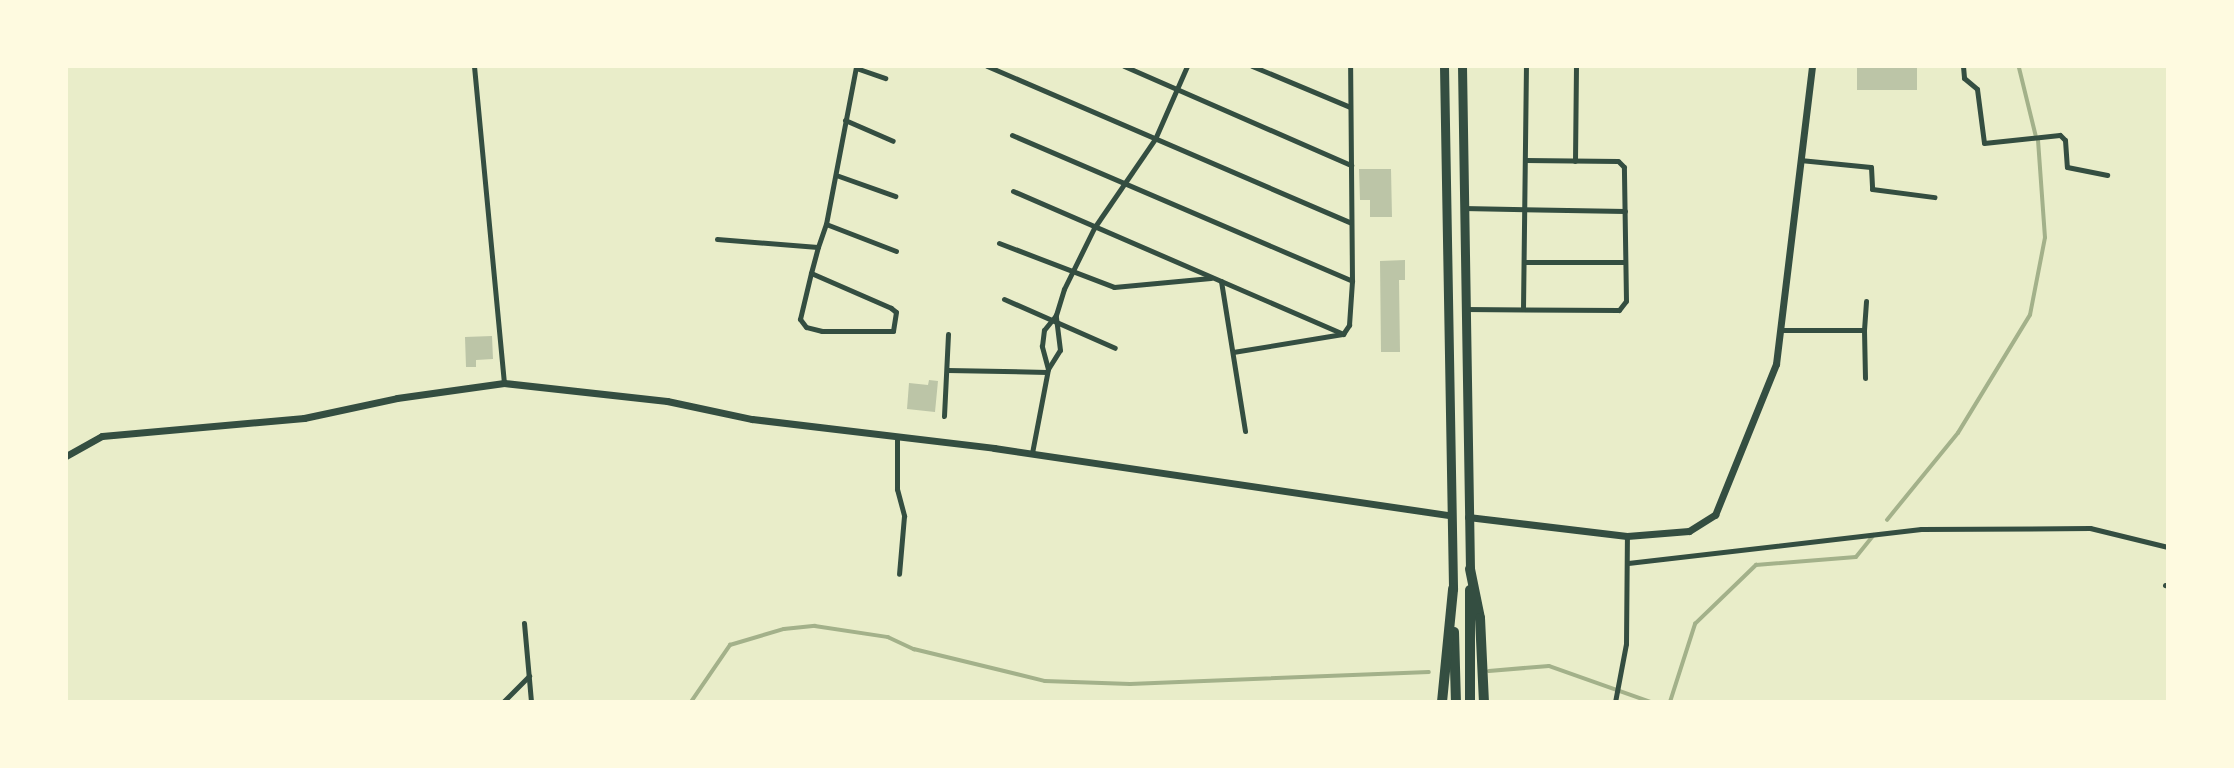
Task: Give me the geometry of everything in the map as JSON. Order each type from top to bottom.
[{"type":"highway","points":[[1444,66],[1456,702]]},
{"type":"highway","points":[[1462,66],[1470,702]]},
{"type":"highway","points":[[1470,569],[1480,618],[1484,702]]},
{"type":"highway","points":[[1441,702],[1453,589]]},
{"type":"street","points":[[474,66],[505,383]]},
{"type":"street","points":[[987,66],[1351,223]]},
{"type":"street","points":[[1124,66],[1351,165]]},
{"type":"street","points":[[1048,370],[1042,346],[1073,271],[1094,228],[1155,139],[1187,66]]},
{"type":"street","points":[[1252,66],[1350,107]]},
{"type":"street","points":[[1233,352],[1343,334],[1349,325],[1352,281],[1350,66]]},
{"type":"street","points":[[1523,309],[1526,66]]},
{"type":"street","points":[[1575,160],[1576,66]]},
{"type":"street","points":[[1468,517],[1627,536],[1689,531],[1715,515],[1776,365],[1783,330],[1812,66]]},
{"type":"street","points":[[1963,66],[1964,78],[1977,89],[1984,143],[2060,135],[2065,140],[2067,167],[2107,175]]},
{"type":"street","points":[[811,273],[891,308],[896,312],[893,331],[821,331],[806,327],[800,319],[811,273],[818,247],[826,224],[856,67],[885,78]]},
{"type":"street","points":[[845,120],[893,141]]},
{"type":"street","points":[[1012,135],[1352,281]]},
{"type":"street","points":[[1464,309],[1623,307],[1625,211],[1621,163],[1525,160]]},
{"type":"street","points":[[1800,160],[1871,167],[1872,189],[1934,197]]},
{"type":"street","points":[[836,175],[895,196]]},
{"type":"street","points":[[1013,191],[1343,334]]},
{"type":"street","points":[[1462,208],[1625,211]]},
{"type":"street","points":[[826,224],[896,251]]},
{"type":"street","points":[[718,239],[818,247]]},
{"type":"street","points":[[999,243],[1114,288],[1191,283],[1212,277]]},
{"type":"street","points":[[1524,262],[1625,262]]},
{"type":"street","points":[[1221,281],[1245,431]]},
{"type":"street","points":[[1003,299],[1115,348]]},
{"type":"street","points":[[1865,378],[1866,301]]},
{"type":"street","points":[[1032,453],[1048,370],[1060,349],[1060,324],[1056,315]]},
{"type":"street","points":[[1783,330],[1864,330]]},
{"type":"street","points":[[944,416],[948,334]]},
{"type":"street","points":[[947,370],[1048,370]]},
{"type":"street","points":[[66,456],[102,436],[304,418],[397,398],[505,383],[667,401],[897,439],[1032,453],[1452,516]]},
{"type":"street","points":[[897,439],[897,489],[904,516],[898,574]]},
{"type":"street","points":[[1628,563],[1922,529],[2090,528],[2168,547]]},
{"type":"street","points":[[1615,702],[1626,644],[1627,536]]},
{"type":"street","points":[[524,623],[531,702]]},
{"type":"street","points":[[503,702],[529,676]]},
{"type":"building","points":[[1857,66],[1917,66],[1917,90],[1857,90]]},
{"type":"building","points":[[1359,169],[1391,169],[1392,217],[1370,217],[1370,200],[1360,200]]},
{"type":"building","points":[[1405,260],[1405,280],[1399,280],[1400,352],[1381,352],[1380,261]]},
{"type":"building","points":[[492,336],[493,359],[476,360],[476,367],[466,367],[465,337]]},
{"type":"building","points":[[929,380],[938,381],[935,412],[907,409],[909,383],[928,385]]},
{"type":"waterway","points":[[2019,66],[2036,135]]},
{"type":"waterway","points":[[1887,520],[1958,433],[2030,315],[2045,238],[2038,141]]},
{"type":"waterway","points":[[1670,702],[1695,624],[1756,565],[1856,557],[1874,535]]},
{"type":"waterway","points":[[691,702],[730,645],[784,629],[815,626],[888,637],[914,649],[1045,681],[1130,684],[1429,672]]},
{"type":"waterway","points":[[1489,671],[1549,666],[1651,702]]}]
